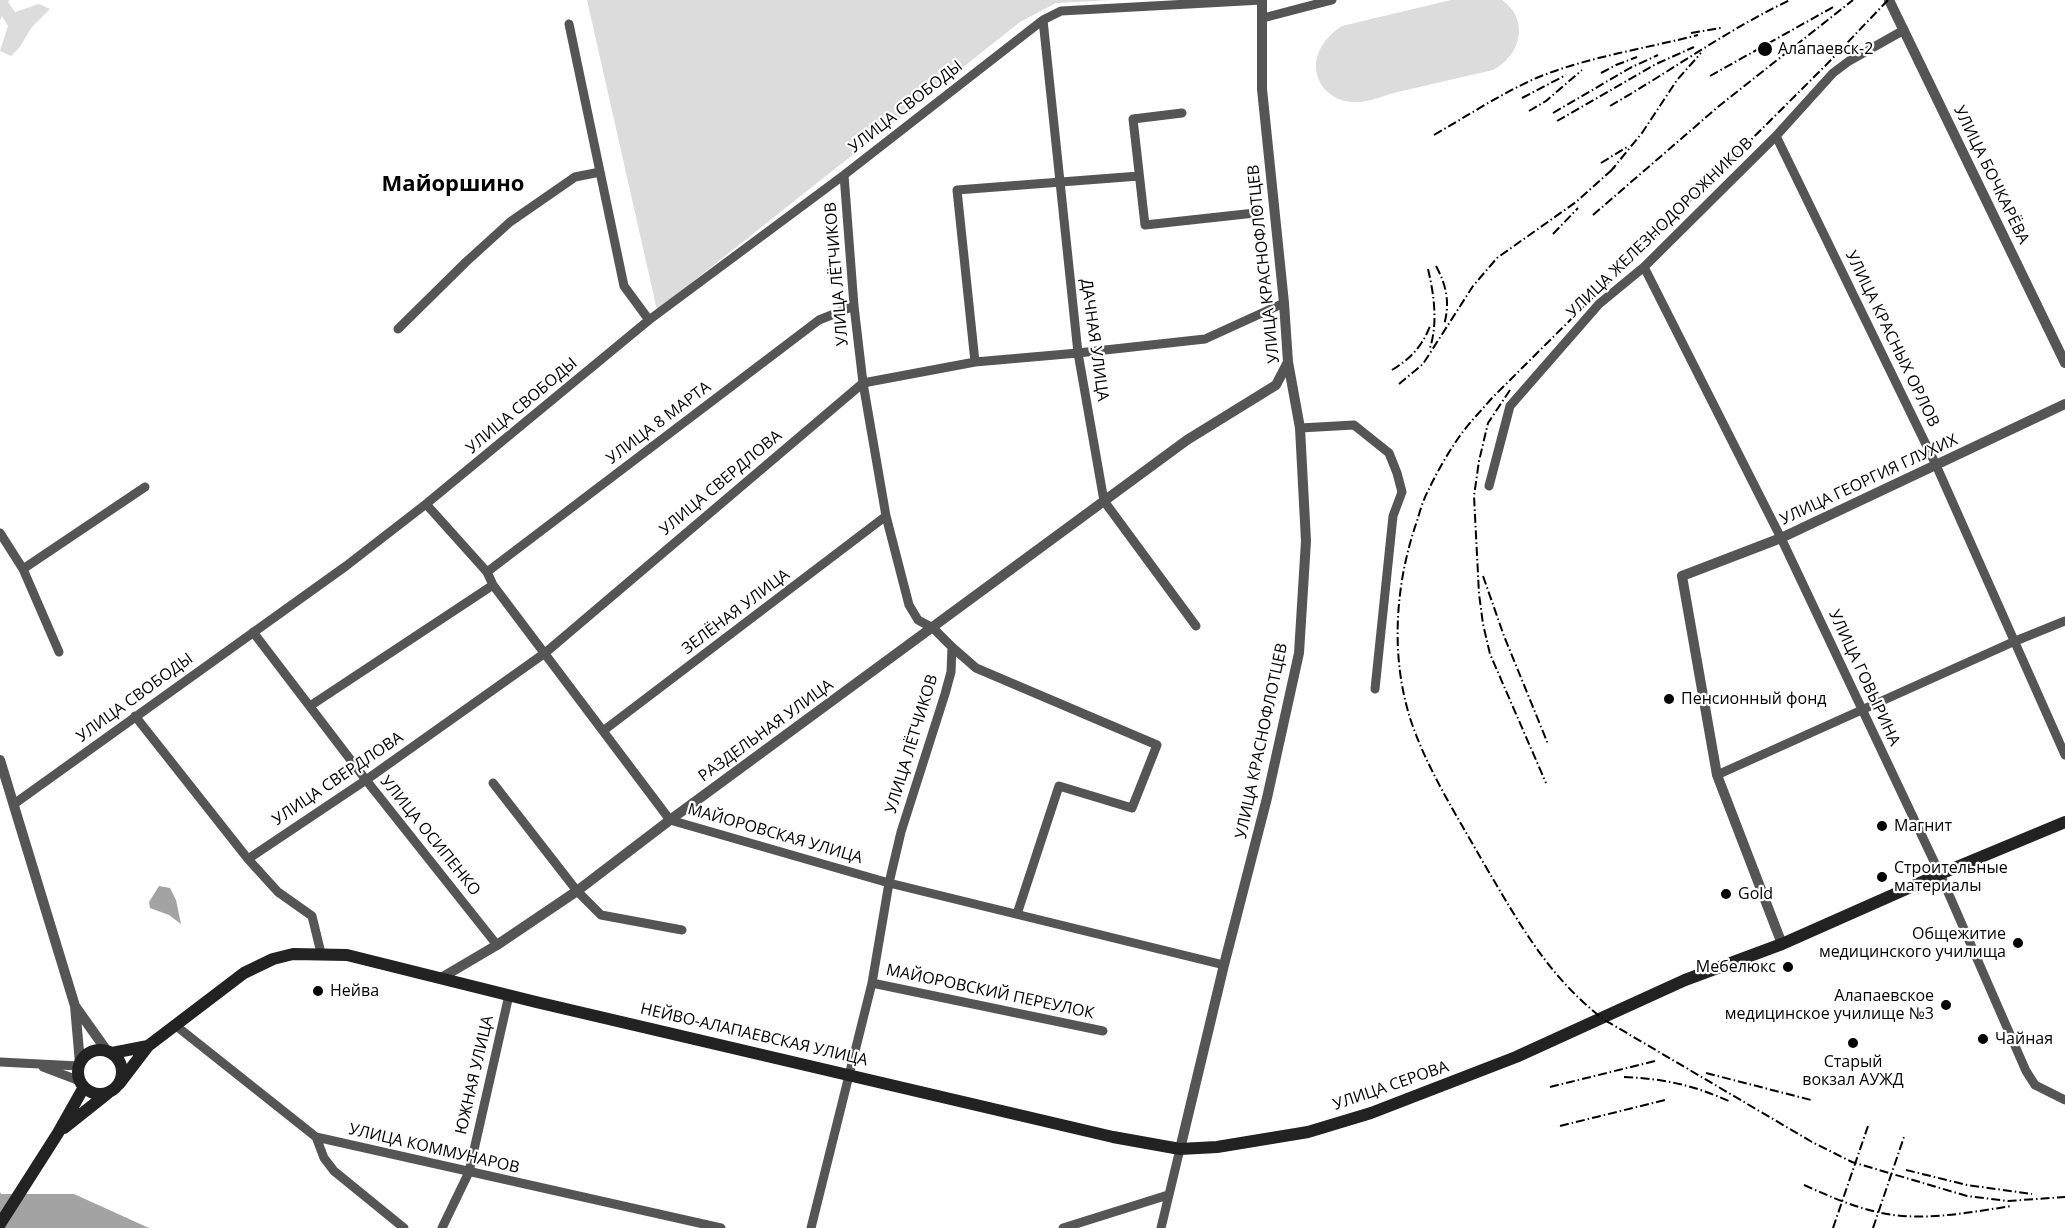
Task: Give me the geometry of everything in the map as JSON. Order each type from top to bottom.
[{"type":"main road","name":"УЛИЦА СЕРОВА","points":[[1180,1149],[1217,1147],[1308,1132],[1371,1113],[1516,1058],[1685,980],[1782,944],[2065,822]]},
{"type":"main road","name":"НЕЙВО-АЛАПАЕВСКАЯ УЛИЦА","points":[[148,1046],[244,973],[273,959],[293,954],[347,955],[1113,1137],[1180,1149]]},
{"type":"main road","points":[[0,1224],[58,1133],[82,1084],[79,1064],[85,1056],[93,1051],[109,1052],[148,1046]]},
{"type":"main road","points":[[58,1133],[119,1084],[148,1046]]},
{"type":"main road","points":[[109,1052],[116,1056],[122,1068],[119,1084]]},
{"type":"main road","points":[[82,1084],[95,1094],[108,1093]]},
{"type":"street","name":"УЛИЦА КРАСНОФЛОТЦЕВ","points":[[1161,1228],[1267,798],[1299,653],[1306,541],[1300,428],[1288,362],[1262,89],[1262,0]]},
{"type":"street","name":"УЛИЦА СВОБОДЫ","points":[[14,804],[346,566],[426,504],[649,321],[844,175],[1043,20],[1061,11],[1262,0]]},
{"type":"street","points":[[1263,18],[1332,0]]},
{"type":"street","name":"УЛИЦА БОЧКАРЁВА","points":[[1889,0],[2065,363]]},
{"type":"street","name":"ДАЧНАЯ УЛИЦА","points":[[1043,20],[1078,353],[1104,501]]},
{"type":"street","points":[[569,24],[624,286],[649,321]]},
{"type":"street","name":"УЛИЦА ЖЕЛЕЗНОДОРОЖНИКОВ","points":[[1489,486],[1510,406],[1599,304],[1644,267],[1776,136],[1833,73],[1849,61],[1904,30]]},
{"type":"street","points":[[1182,113],[1133,119],[1145,225],[1255,213]]},
{"type":"street","name":"УЛИЦА КРАСНЫХ ОРЛОВ","points":[[1776,136],[1936,465],[2065,755]]},
{"type":"street","points":[[398,329],[510,222],[575,177],[600,172]]},
{"type":"street","name":"УЛИЦА ЛЁТЧИКОВ","points":[[811,1228],[872,982],[889,883],[901,832],[945,694],[951,672],[952,647],[933,628],[918,620],[909,605],[886,516],[863,383],[854,306],[844,175]]},
{"type":"street","points":[[975,362],[957,190],[1139,176]]},
{"type":"street","name":"УЛИЦА ГОВЫРИНА","points":[[1644,267],[1781,538],[1940,874],[2026,1071],[2036,1085],[2060,1099]]},
{"type":"street","name":"УЛИЦА СВЕРДЛОВА","points":[[248,859],[366,780],[545,653],[863,383],[975,362],[1205,339],[1284,303]]},
{"type":"street","name":"УЛИЦА 8 МАРТА","points":[[487,572],[819,320],[854,306]]},
{"type":"street","name":"РАЗДЕЛЬНАЯ УЛИЦА","points":[[441,978],[498,945],[577,891],[670,820],[1187,440],[1276,385],[1288,362]]},
{"type":"street","name":"УЛИЦА ГЕОРГИЯ ГЛУХИХ","points":[[1717,775],[1682,576],[1781,538],[2065,404]]},
{"type":"street","points":[[1300,428],[1354,425],[1389,453],[1397,473],[1402,492],[1393,516],[1375,689]]},
{"type":"street","points":[[23,569],[145,487]]},
{"type":"street","points":[[1104,501],[1196,626]]},
{"type":"street","name":"МАЙОРОВСКАЯ УЛИЦА","points":[[426,504],[487,572],[493,585],[670,820],[889,883],[1224,965]]},
{"type":"street","name":"ЗЕЛЁНАЯ УЛИЦА","points":[[603,731],[886,516]]},
{"type":"street","points":[[0,533],[23,569],[59,652]]},
{"type":"street","points":[[310,706],[493,585]]},
{"type":"street","points":[[1782,944],[1717,775],[2013,642],[2065,621]]},
{"type":"street","name":"УЛИЦА ОСИПЕНКО","points":[[253,632],[366,780],[498,945]]},
{"type":"street","points":[[952,647],[976,668],[1157,745],[1132,808],[1059,786],[1017,914]]},
{"type":"street","points":[[135,716],[248,859],[278,892],[312,916],[321,953]]},
{"type":"street","points":[[0,760],[75,1006],[79,1064],[0,1062]]},
{"type":"street","points":[[493,783],[577,891],[601,915],[682,930]]},
{"type":"street","name":"МАЙОРОВСКИЙ ПЕРЕУЛОК","points":[[872,982],[1103,1031]]},
{"type":"street","name":"ЮЖНАЯ УЛИЦА","points":[[442,1228],[469,1172],[509,995]]},
{"type":"street","points":[[75,1006],[109,1052]]},
{"type":"street","name":"УЛИЦА КОММУНАРОВ","points":[[175,1026],[316,1137],[721,1228]]},
{"type":"street","points":[[35,1064],[82,1084]]},
{"type":"street","points":[[316,1137],[324,1158],[334,1171],[404,1228]]},
{"type":"street","points":[[1063,1228],[1168,1196]]},
{"type":"shaded area","points":[[0,0],[9,0],[15,12],[39,4],[50,9],[32,27],[11,56],[0,51],[8,26],[2,16],[0,20]]},
{"type":"shaded area","points":[[587,0],[1111,0],[1056,3],[1020,22],[657,310]]},
{"type":"shaded area","points":[[1451,0],[1502,0],[1511,8],[1519,27],[1518,37],[1516,47],[1503,64],[1493,70],[1362,102],[1349,102],[1335,97],[1320,82],[1316,67],[1318,54],[1328,38],[1342,26]]},
{"type":"shaded area","points":[[159,886],[170,888],[176,900],[181,924],[169,915],[150,908],[149,902]]},
{"type":"shaded area","points":[[0,1192],[1,1194],[74,1194],[149,1228],[0,1228]]},
{"type":"railway","points":[[1610,106],[1721,37],[1790,0]]},
{"type":"railway","points":[[1593,215],[1719,106],[1853,0]]},
{"type":"railway","points":[[1888,0],[1827,64],[1492,398],[1461,434],[1426,494],[1410,545],[1400,595],[1398,621],[1400,672],[1404,697],[1418,740],[1444,793],[1483,862],[1522,927],[1550,966],[1583,1002],[1603,1019],[1812,1142],[1852,1162],[1967,1196],[2008,1201],[2065,1197]]},
{"type":"railway","points":[[1710,76],[1835,6]]},
{"type":"railway","points":[[1691,33],[1721,28]]},
{"type":"railway","points":[[1434,135],[1508,92],[1554,71],[1698,35]]},
{"type":"railway","points":[[1557,121],[1656,64],[1694,47]]},
{"type":"railway","points":[[1610,172],[1642,133],[1677,80],[1701,53]]},
{"type":"railway","points":[[1553,113],[1630,68],[1658,55]]},
{"type":"railway","points":[[1601,73],[1637,57]]},
{"type":"railway","points":[[1529,111],[1546,101],[1582,70]]},
{"type":"railway","points":[[1522,98],[1566,75]]},
{"type":"railway","points":[[1601,163],[1627,147]]},
{"type":"railway","points":[[1399,384],[1423,364],[1473,286],[1497,258],[1576,202],[1615,167]]},
{"type":"railway","points":[[1553,234],[1578,208]]},
{"type":"railway","points":[[1436,266],[1446,295],[1447,310],[1444,325]]},
{"type":"railway","points":[[1428,269],[1434,308],[1434,329],[1430,348]]},
{"type":"railway","points":[[1392,370],[1415,352],[1430,326]]},
{"type":"railway","points":[[1510,390],[1488,423],[1479,461],[1474,496],[1479,594],[1490,654],[1546,783]]},
{"type":"railway","points":[[1483,576],[1504,636],[1548,744]]},
{"type":"railway","points":[[1550,1087],[1655,1061]]},
{"type":"railway","points":[[1706,1073],[1811,1100]]},
{"type":"railway","points":[[1624,1077],[1679,1084],[1731,1102]]},
{"type":"railway","points":[[1560,1126],[1665,1100]]},
{"type":"railway","points":[[1833,1228],[1868,1126]]},
{"type":"railway","points":[[1873,1228],[1904,1137]]},
{"type":"railway","points":[[1906,1170],[1967,1185],[2032,1194]]},
{"type":"railway","points":[[1804,1185],[1855,1206],[1902,1216],[1950,1215],[2012,1206]]},
{"type":"place","name":"Алапаевск-2","points":[[1765,49]]},
{"type":"place","name":"Пенсионный фонд","points":[[1669,699]]},
{"type":"place","name":"Магнит","points":[[1882,826]]},
{"type":"place","name":"Строительные материалы","points":[[1882,877]]},
{"type":"place","name":"Gold","points":[[1726,894]]},
{"type":"place","name":"Общежитие медицинского училища","points":[[2018,943]]},
{"type":"place","name":"Мебелюкс","points":[[1788,967]]},
{"type":"place","name":"Нейва","points":[[318,991]]},
{"type":"place","name":"Алапаевское медицинское училище №3","points":[[1946,1005]]},
{"type":"place","name":"Чайная","points":[[1983,1039]]},
{"type":"place","name":"Старый вокзал АУЖД","points":[[1853,1043]]},
{"type":"district","name":"Майоршино","points":[[453,185]]}]
